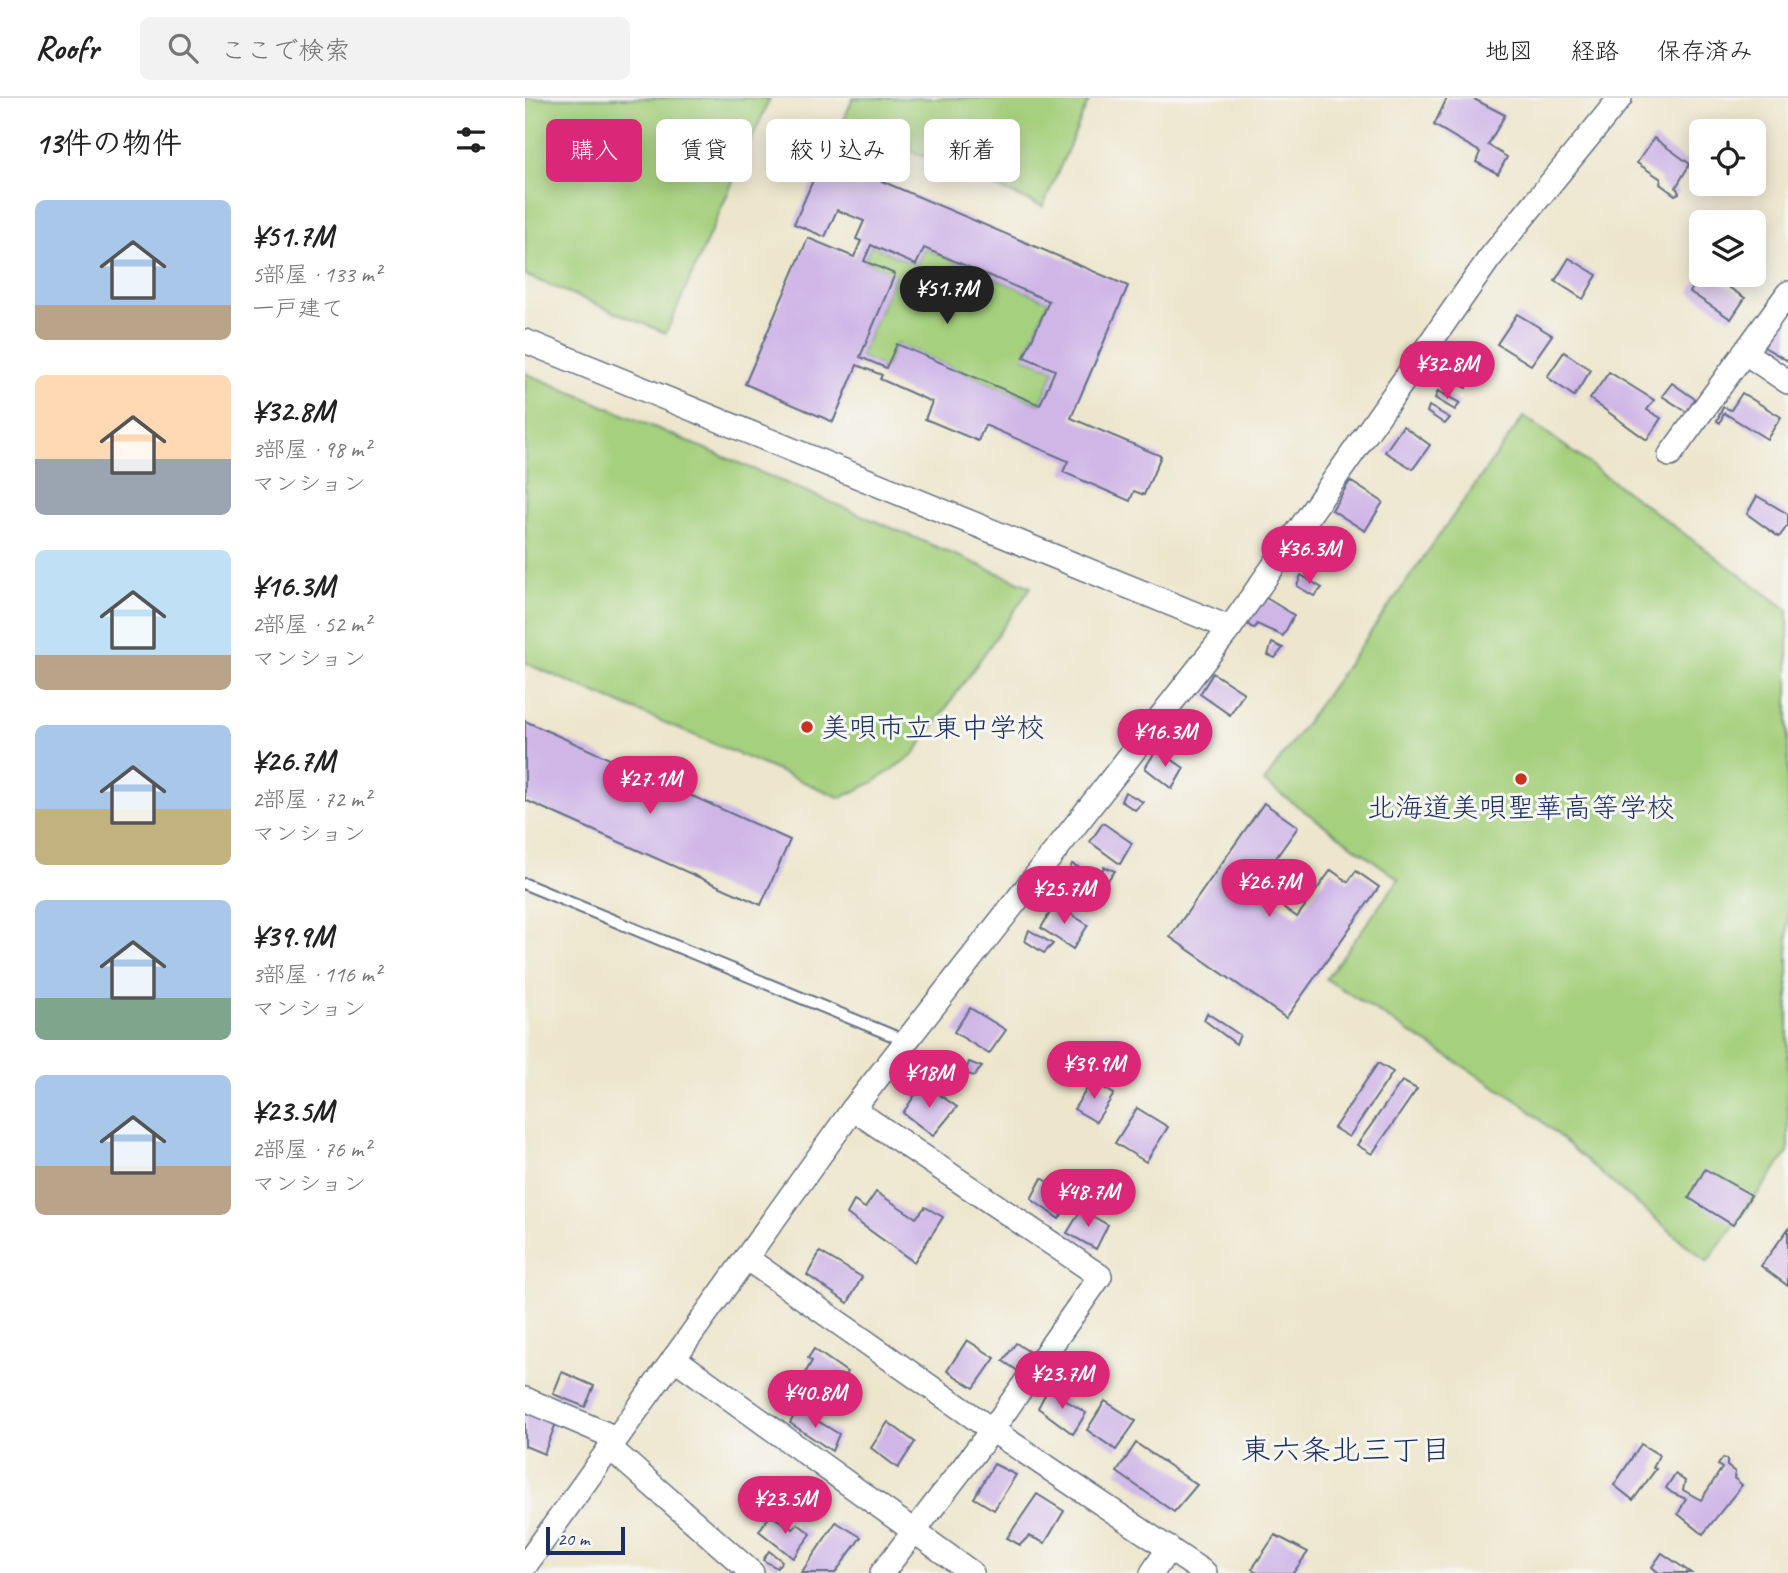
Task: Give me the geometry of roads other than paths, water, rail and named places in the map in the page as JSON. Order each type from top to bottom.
[{"type":"street","points":[[525,1566],[532,1542],[613,1443],[853,1109],[1230,628],[1489,259],[1620,98]]},
{"type":"street","points":[[1671,455],[1788,293]]},
{"type":"street","points":[[525,341],[1230,628]]},
{"type":"street","points":[[1744,352],[1788,382]]},
{"type":"street","points":[[853,1109],[1100,1276],[992,1430],[882,1573]]},
{"type":"street","points":[[745,1258],[992,1430],[1205,1573]]},
{"type":"street","points":[[674,1358],[972,1573]]},
{"type":"street","points":[[525,1399],[613,1443],[752,1573]]},
{"type":"street","points":[[1152,1573],[1168,1548]]},
{"type":"lane","points":[[525,884],[907,1041]]},
{"type":"place","name":"美唄市立東中学校","points":[[807,727]]},
{"type":"place","name":"北海道美唄聖華高等学校","points":[[1521,779]]},
{"type":"district","name":"東六条北三丁目","points":[[1346,1450]]}]
